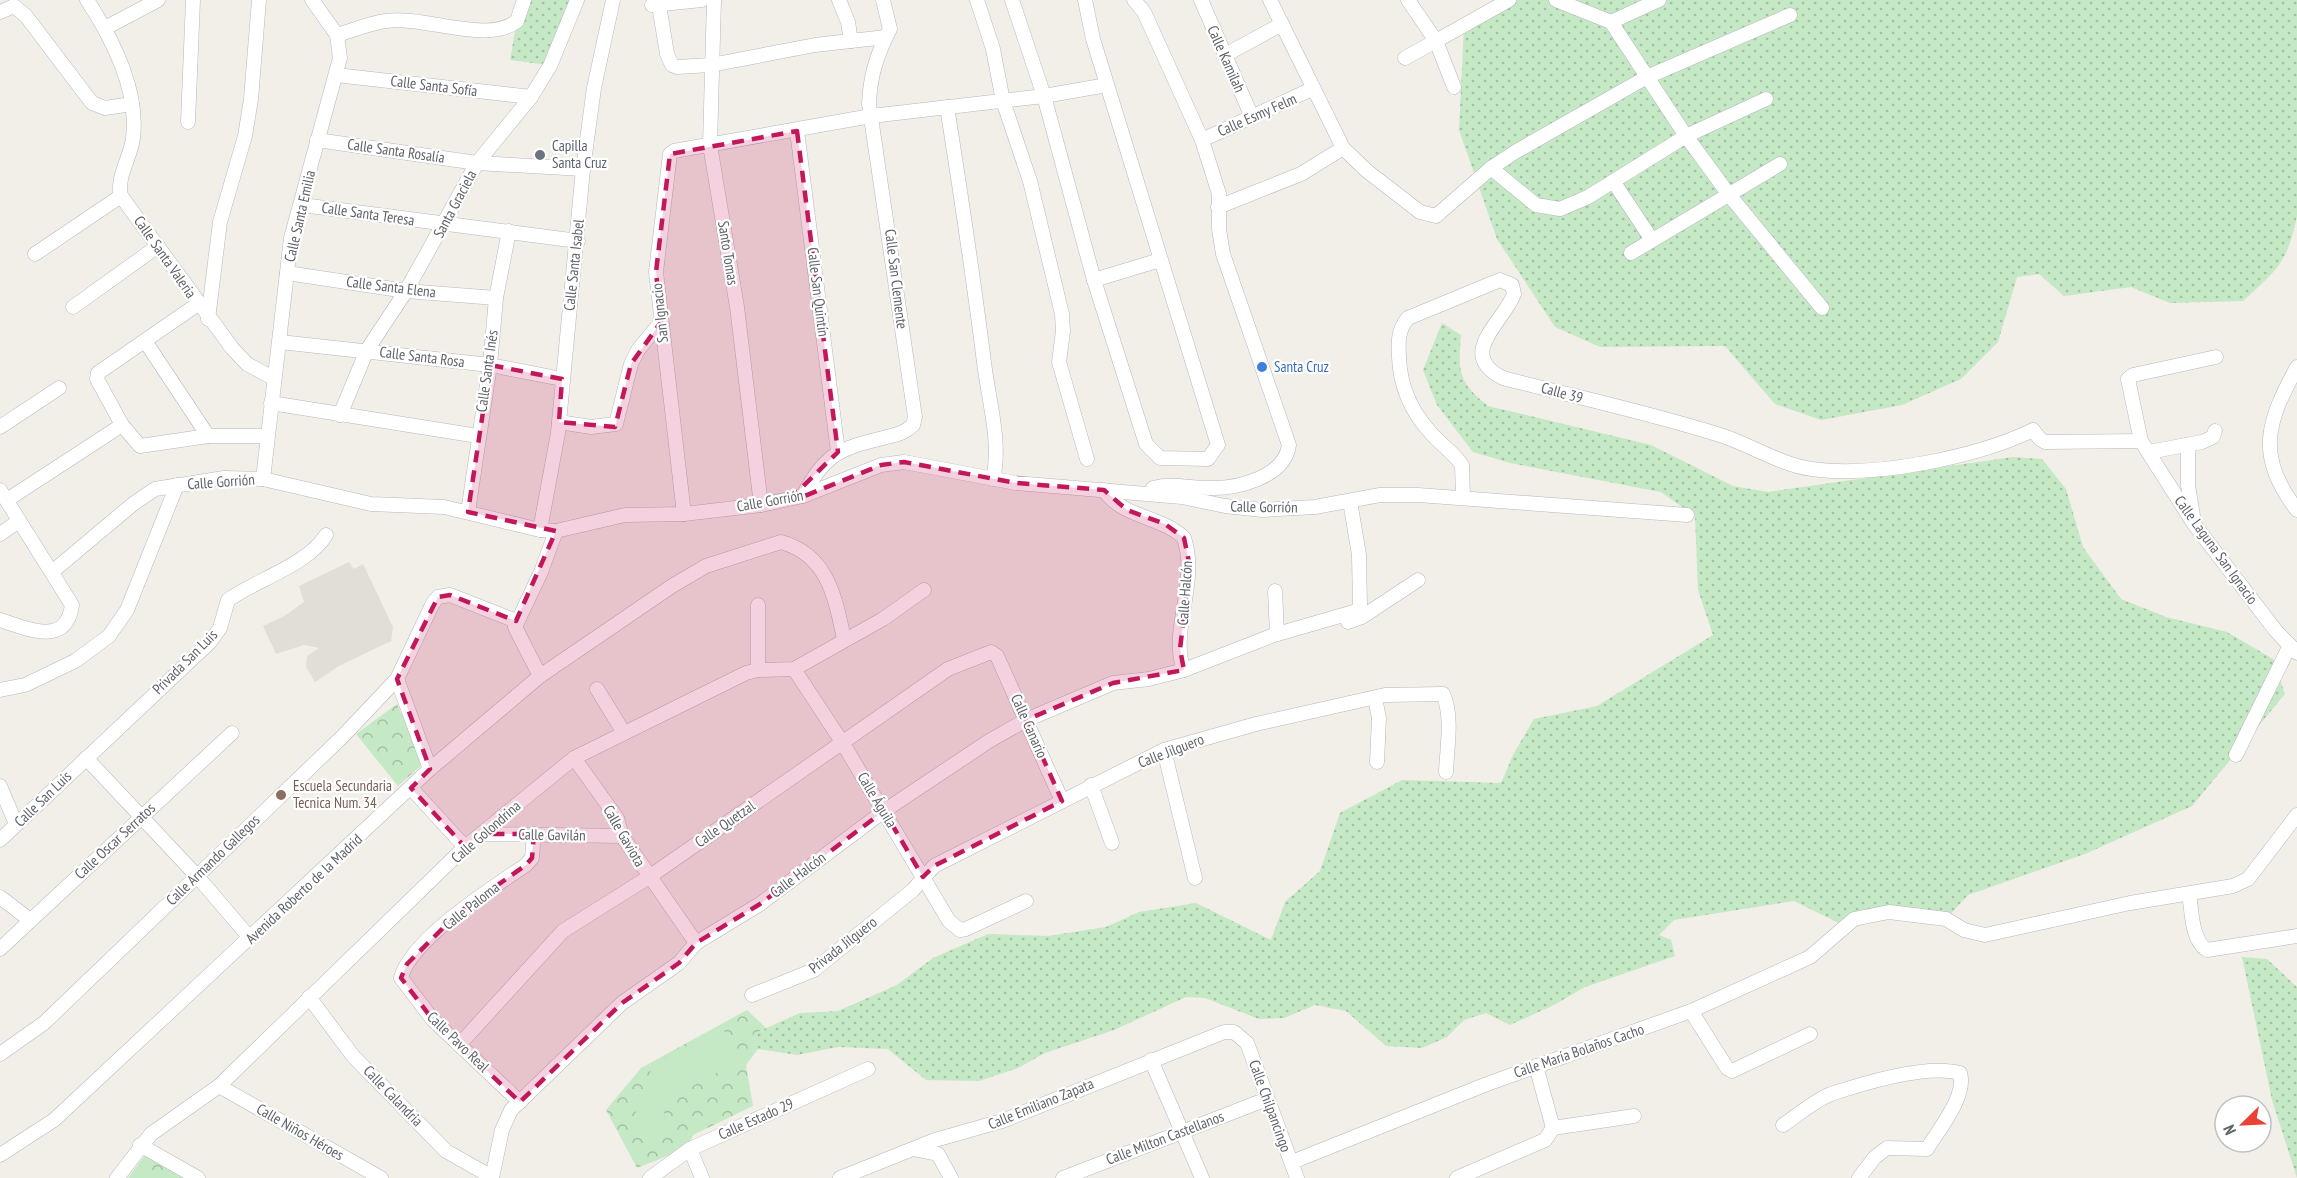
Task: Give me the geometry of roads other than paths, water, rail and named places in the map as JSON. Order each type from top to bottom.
[{"type":"street","points":[[35,254],[121,196],[119,187],[133,136],[132,104],[105,28],[87,0]]},
{"type":"street","points":[[105,28],[158,0]]},
{"type":"street","points":[[188,122],[193,0]]},
{"type":"street","points":[[208,319],[220,222],[245,136],[259,0]]},
{"type":"street","points":[[312,0],[337,35],[385,21],[412,20],[480,30],[502,30],[517,21],[524,0]]},
{"type":"street","name":"Santa Graciela","points":[[340,415],[367,350],[406,291],[477,163],[531,98],[550,66],[577,0]]},
{"type":"street","name":"Calle Santa Isabel","points":[[540,530],[559,422],[583,170],[594,88],[613,0]]},
{"type":"street","points":[[702,0],[655,5],[667,54],[672,65],[711,65],[886,37]]},
{"type":"street","name":"Santo Tomas","points":[[714,0],[711,145],[737,307],[761,505]]},
{"type":"street","points":[[839,0],[848,22],[851,41]]},
{"type":"street","name":"Calle San Clemente","points":[[803,496],[815,472],[838,452],[901,434],[913,425],[915,417],[880,161],[871,116],[870,82],[879,49],[886,37],[890,22],[883,0]]},
{"type":"street","points":[[977,0],[993,49],[1003,101],[1029,181],[1062,314],[1063,331],[1059,362],[1087,459]]},
{"type":"street","points":[[1012,0],[1044,96],[1094,280],[1146,444],[1160,458],[1208,459],[1218,445],[1093,39],[1085,0]]},
{"type":"street","points":[[1134,0],[1144,12],[1202,140],[1219,194],[1218,207],[1223,254],[1289,446],[1287,458],[1270,473],[1230,487],[1167,486],[1144,493]]},
{"type":"street","name":"Calle Kamilah","points":[[1201,0],[1252,117]]},
{"type":"street","points":[[1270,0],[1343,148],[1367,171],[1420,212],[1437,216],[1491,168],[1647,77],[1790,15]]},
{"type":"street","points":[[1408,0],[1436,40],[1454,87]]},
{"type":"street","points":[[1405,58],[1509,0]]},
{"type":"street","points":[[1556,0],[1611,22],[1686,136],[1730,196],[1822,308]]},
{"type":"street","points":[[1611,22],[1659,0]]},
{"type":"street","points":[[0,12],[19,3],[26,16],[92,103],[105,108],[132,104]]},
{"type":"street","points":[[1225,55],[1282,24]]},
{"type":"street","name":"Calle Santa Emilia","points":[[263,479],[291,238],[302,205],[340,58],[337,35]]},
{"type":"street","name":"Calle Santa Sofía","points":[[336,75],[531,98]]},
{"type":"street","name":"San Ignacio","points":[[684,514],[656,272],[668,159],[674,151],[797,131],[871,116],[1044,96],[1107,85]]},
{"type":"street","name":"Calle Esmy Felm","points":[[1202,140],[1312,89]]},
{"type":"street","points":[[1491,168],[1536,205],[1560,209],[1588,197],[1686,136],[1766,99]]},
{"type":"street","points":[[947,107],[989,401],[996,464],[993,479]]},
{"type":"street","name":"Calle San Quintín","points":[[797,131],[838,452]]},
{"type":"street","name":"Calle Santa Rosalía","points":[[317,140],[477,163],[583,170]]},
{"type":"street","points":[[1218,207],[1300,174],[1343,148]]},
{"type":"street","points":[[1631,253],[1730,196],[1780,164]]},
{"type":"street","points":[[1613,181],[1652,240]]},
{"type":"street","name":"Calle Santa Valeria","points":[[121,196],[208,319],[247,364],[273,378]]},
{"type":"street","name":"Calle Santa Teresa","points":[[302,205],[578,241]]},
{"type":"street","name":"Calle Santa Inés","points":[[468,512],[490,365],[496,298],[509,231]]},
{"type":"street","points":[[73,307],[158,246]]},
{"type":"street","points":[[1094,280],[1160,260]]},
{"type":"street","name":"Calle Santa Elena","points":[[287,273],[406,291],[496,298]]},
{"type":"street","name":"Calle 39","points":[[1463,496],[1462,465],[1416,415],[1406,394],[1400,371],[1398,338],[1401,326],[1408,318],[1500,280],[1512,285],[1514,294],[1487,335],[1483,348],[1485,364],[1490,371],[1503,378],[1724,437],[1772,457],[1812,469],[1871,470],[1898,466],[1967,453],[2003,443],[2033,430],[2045,442],[2145,447]]},
{"type":"street","points":[[198,304],[96,376],[122,425],[140,446],[208,436],[267,436]]},
{"type":"street","points":[[559,422],[591,427],[616,424],[631,364],[638,350],[661,322]]},
{"type":"street","points":[[145,341],[208,436]]},
{"type":"street","name":"Calle Santa Rosa","points":[[280,342],[490,365],[562,379]]},
{"type":"street","name":"Calle Laguna San Ignacio","points":[[2216,357],[2133,375],[2128,379],[2145,447],[2194,524],[2293,649]]},
{"type":"street","points":[[2297,367],[2272,417],[2269,453],[2279,480],[2297,510]]},
{"type":"street","points":[[0,427],[59,388]]},
{"type":"street","points":[[271,403],[478,436]]},
{"type":"street","points":[[0,620],[33,631],[51,632],[64,624],[72,605],[3,495],[122,425]]},
{"type":"street","points":[[2145,447],[2188,445],[2209,440],[2215,431]]},
{"type":"street","points":[[2188,445],[2188,485],[2194,524]]},
{"type":"street","name":"Calle Gorrión","points":[[0,690],[25,685],[75,661],[109,636],[127,610],[177,485],[224,478],[263,479],[371,504],[425,505],[468,512],[540,530],[556,531],[625,515],[684,514],[761,505],[803,496],[881,465],[904,462],[993,479],[1144,493],[1263,510],[1305,508],[1380,495],[1463,496],[1687,515]]},
{"type":"street","points":[[52,572],[146,494],[155,489],[177,485]]},
{"type":"street","name":"Calle Halcón","points":[[1104,490],[1127,510],[1165,524],[1184,538],[1190,567],[1180,650],[1184,670]]},
{"type":"street","name":"Calle Halcón","points":[[492,1178],[507,1116],[622,1003],[679,963],[696,943],[760,904],[884,811],[989,741],[1026,720],[1113,683],[1149,679],[1184,670],[1277,634],[1329,621],[1357,611],[1360,606],[1359,555],[1350,501]]},
{"type":"street","points":[[0,534],[19,521]]},
{"type":"street","points":[[540,676],[516,633],[516,621],[541,572],[556,531]]},
{"type":"street","name":"Privada San Luis","points":[[86,758],[210,642],[220,628],[228,600],[311,552],[320,545],[326,535]]},
{"type":"street","name":"Avenida Roberto de la Madrid","points":[[1,1152],[54,1120],[430,769],[540,676],[672,586],[706,566],[781,542],[804,552],[828,577],[834,590],[844,639]]},
{"type":"street","points":[[1329,621],[1342,623],[1362,618],[1418,580]]},
{"type":"street","name":"Calle Golondrina","points":[[117,1178],[140,1145],[171,1118],[219,1086],[465,847],[574,758],[746,673],[759,670],[794,669],[883,619],[924,590]]},
{"type":"street","points":[[1275,591],[1277,634]]},
{"type":"street","name":"Calle Armando Gallegos","points":[[0,1054],[44,1023],[342,737],[397,679],[432,603],[438,597],[450,595],[516,621]]},
{"type":"street","points":[[758,605],[759,670]]},
{"type":"street","points":[[2236,755],[2293,649]]},
{"type":"street","name":"Calle Quetzal","points":[[459,1045],[563,932],[649,877],[948,669],[990,652],[995,653]]},
{"type":"street","name":"Calle Canario","points":[[995,653],[1062,801]]},
{"type":"street","name":"Calle Águila","points":[[794,669],[842,742],[949,921],[960,930],[1026,901]]},
{"type":"street","points":[[397,679],[430,769]]},
{"type":"street","points":[[597,689],[624,734]]},
{"type":"street","name":"Calle Jilguero","points":[[923,877],[934,866],[1091,784],[1164,750],[1244,727],[1375,698],[1443,694],[1447,703],[1446,772]]},
{"type":"street","points":[[1375,698],[1379,718],[1377,762]]},
{"type":"street","name":"Calle Oscar Serratos","points":[[0,949],[232,734]]},
{"type":"street","points":[[1164,750],[1195,878]]},
{"type":"street","points":[[86,758],[197,876],[250,938]]},
{"type":"street","name":"Calle San Luis","points":[[0,840],[86,758]]},
{"type":"street","name":"Calle Gaviota","points":[[574,758],[617,818],[622,836],[649,877],[696,943]]},
{"type":"street","points":[[1091,784],[1112,843]]},
{"type":"street","points":[[0,786],[16,824]]},
{"type":"street","points":[[411,788],[465,847]]},
{"type":"street","points":[[2296,819],[2248,879],[2233,886],[2189,894],[2201,946],[2213,950],[2297,936]]},
{"type":"street","name":"Calle Gavilán","points":[[482,834],[622,836]]},
{"type":"street","name":"Calle Paloma","points":[[401,978],[412,958],[458,913],[526,865],[532,858],[534,834]]},
{"type":"street","name":"Privada Jilguero","points":[[752,995],[814,970],[913,890],[923,877]]},
{"type":"street","name":"Calle María Bolaños Cacho","points":[[1292,1162],[1536,1066],[1691,1011],[1810,957],[1854,919],[1889,912],[1946,919],[1964,930],[1985,935],[2130,903],[2189,894]]},
{"type":"street","points":[[0,897],[30,920]]},
{"type":"street","name":"Calle Pavo Real","points":[[401,978],[433,1020],[520,1102]]},
{"type":"street","name":"Calle Calandria","points":[[309,997],[353,1056],[446,1150],[492,1178]]},
{"type":"street","points":[[1691,1011],[1727,1068],[1732,1071],[1809,1034]]},
{"type":"street","name":"Calle Emiliano Zapata","points":[[840,1178],[935,1140],[980,1129],[1224,1032],[1234,1032],[1240,1036]]},
{"type":"street","name":"Calle Chilpancingo","points":[[1240,1036],[1247,1043],[1298,1178]]},
{"type":"street","points":[[1151,1060],[1184,1131],[1202,1178]]},
{"type":"street","points":[[1536,1066],[1553,1128]]},
{"type":"street","name":"Calle Estado 29","points":[[650,1178],[690,1149],[868,1069]]},
{"type":"street","points":[[1783,1125],[1829,1095],[1894,1076],[1946,1069],[1960,1073],[1962,1082],[1952,1108],[1928,1149],[1887,1148],[1875,1157],[1859,1178]]},
{"type":"street","name":"Calle Niños Héroes","points":[[219,1086],[381,1178]]},
{"type":"street","name":"Calle Milton Castellanos","points":[[1064,1178],[1267,1099]]},
{"type":"street","points":[[1457,1178],[1545,1140],[1553,1128],[1634,1116]]},
{"type":"street","points":[[140,1145],[198,1178]]},
{"type":"street","points":[[690,1149],[702,1178]]},
{"type":"street","points":[[911,1149],[939,1154],[951,1178]]},
{"type":"place","name":"Capilla Santa Cruz","points":[[540,155]]},
{"type":"place","name":"Santa Cruz","points":[[1262,367]]},
{"type":"place","name":"Escuela Secundaria Tecnica Num. 34","points":[[281,795]]}]
